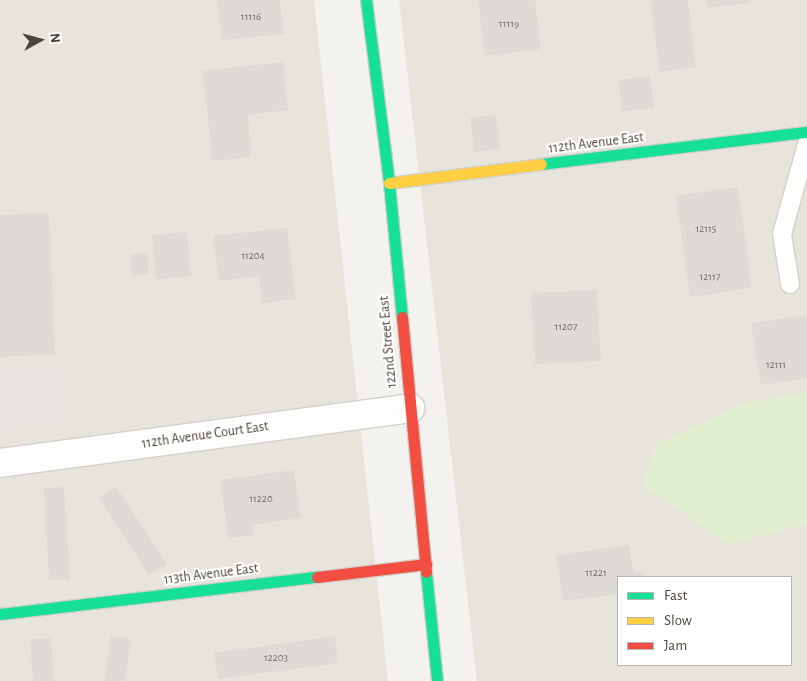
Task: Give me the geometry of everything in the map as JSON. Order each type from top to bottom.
[{"type":"street","name":"122nd Street East","points":[[366,0],[389,183],[437,681]]},
{"type":"street","name":"112th Avenue East","points":[[389,183],[807,132]]},
{"type":"street","name":"112th Avenue Court East","points":[[0,463],[410,408]]},
{"type":"street","name":"113th Avenue East","points":[[0,614],[426,564]]},
{"type":"lane","points":[[790,284],[782,234],[807,144]]},
{"type":"shaded area","points":[[0,0],[314,0],[388,681],[0,681]]},
{"type":"shaded area","points":[[399,0],[807,0],[807,681],[477,681]]},
{"type":"shaded area","points":[[58,364],[62,425],[0,430],[0,369]]},
{"type":"green space","points":[[807,392],[807,524],[729,545],[642,484],[657,443],[741,404]]},
{"type":"building","points":[[217,0],[280,0],[284,34],[222,40]]},
{"type":"building","points":[[478,0],[535,0],[541,49],[485,56]]},
{"type":"building","points":[[651,0],[688,0],[696,67],[659,72]]},
{"type":"building","points":[[707,0],[750,0],[750,3],[708,7]]},
{"type":"building","points":[[283,62],[288,110],[248,115],[251,157],[212,161],[203,71]]},
{"type":"building","points":[[650,76],[654,108],[622,111],[619,80]]},
{"type":"building","points":[[496,115],[500,149],[474,152],[470,118]]},
{"type":"building","points":[[738,187],[752,288],[690,297],[676,196]]},
{"type":"building","points":[[49,213],[55,354],[0,357],[0,215]]},
{"type":"building","points":[[287,228],[296,299],[262,303],[259,276],[219,281],[213,236]]},
{"type":"building","points":[[187,232],[191,276],[156,279],[152,235]]},
{"type":"building","points":[[147,253],[149,274],[132,276],[130,255]]},
{"type":"building","points":[[597,290],[601,361],[535,364],[531,293]]},
{"type":"building","points":[[807,315],[807,378],[761,385],[751,323]]},
{"type":"building","points":[[294,470],[301,518],[252,525],[254,535],[228,538],[220,480]]},
{"type":"building","points":[[116,486],[167,564],[149,575],[99,498]]},
{"type":"building","points":[[64,487],[70,579],[49,580],[44,488]]},
{"type":"building","points":[[629,545],[634,573],[643,572],[644,576],[617,576],[617,594],[563,601],[556,555]]},
{"type":"building","points":[[111,636],[131,639],[125,681],[104,681]]},
{"type":"building","points":[[335,636],[338,663],[218,679],[214,653]]},
{"type":"building","points":[[51,638],[54,681],[33,681],[30,639]]},
{"type":"traffic: fast","points":[[366,0],[389,183],[402,317]]},
{"type":"traffic: fast","points":[[541,164],[807,132]]},
{"type":"traffic: fast","points":[[426,572],[437,681]]},
{"type":"traffic: fast","points":[[0,614],[317,577]]},
{"type":"traffic: slow","points":[[389,183],[541,164]]},
{"type":"traffic: jam","points":[[402,317],[426,572]]},
{"type":"traffic: jam","points":[[317,577],[426,564]]}]
